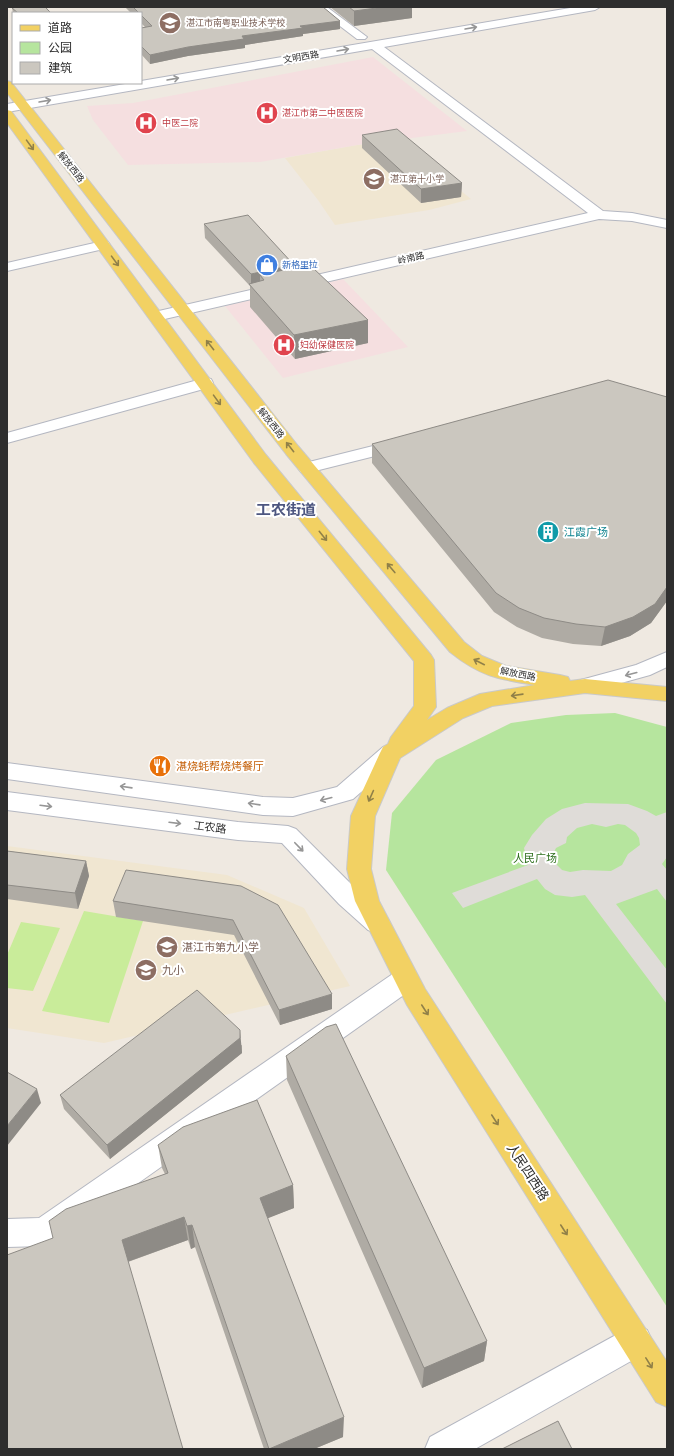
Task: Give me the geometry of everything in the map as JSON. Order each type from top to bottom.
[{"type":"main road","name":"解放西路","points":[[12,99],[307,468],[457,647],[475,661],[502,673],[585,686]]},
{"type":"main road","name":"解放西路","points":[[7,114],[260,459],[424,660],[425,707],[391,753],[363,816],[359,869],[367,901],[377,923]]},
{"type":"main road","points":[[391,753],[455,713],[488,699],[585,686],[667,694]]},
{"type":"main road","name":"人民四西路","points":[[377,923],[416,997],[667,1391]]},
{"type":"street","points":[[320,7],[361,37]]},
{"type":"street","name":"文明西路","points":[[169,69],[543,7]]},
{"type":"street","name":"文明西路","points":[[142,80],[374,45],[595,7]]},
{"type":"street","points":[[374,45],[599,215]]},
{"type":"street","points":[[142,74],[155,71]]},
{"type":"street","points":[[12,99],[84,84]]},
{"type":"street","name":"文明西路","points":[[12,99],[113,84]]},
{"type":"street","name":"岭南路","points":[[156,316],[599,215],[632,217],[667,224]]},
{"type":"street","points":[[7,267],[103,245]]},
{"type":"street","points":[[7,438],[205,383]]},
{"type":"street","points":[[307,468],[414,441]]},
{"type":"street","points":[[585,686],[643,670],[667,659]]},
{"type":"street","points":[[7,771],[263,806],[293,807],[345,793],[391,753]]},
{"type":"street","name":"工农路","points":[[7,802],[238,831],[288,835],[348,897],[377,923]]},
{"type":"street","points":[[7,1233],[44,1232],[406,979]]},
{"type":"street","points":[[442,1449],[636,1341]]},
{"type":"shaded area","name":"湛江市第二中医医院","points":[[373,57],[467,131],[357,145],[260,162],[128,165],[93,120],[87,106],[133,103]]},
{"type":"shaded area","name":"湛江第十小学","points":[[400,141],[471,199],[429,210],[335,225],[318,200],[285,158],[357,145]]},
{"type":"shaded area","points":[[343,279],[408,347],[283,378],[225,306]]},
{"type":"shaded area","points":[[585,803],[628,804],[656,816],[667,812],[667,857],[662,864],[667,870],[667,902],[657,889],[616,904],[667,970],[667,1004],[585,895],[572,897],[555,895],[545,889],[537,879],[463,908],[452,893],[528,865],[524,848],[532,835],[546,819],[562,809]],"holes":[[[592,824],[606,827],[618,824],[625,825],[636,833],[639,838],[640,845],[628,854],[622,865],[611,871],[583,870],[570,872],[562,870],[554,862],[553,854],[556,848],[566,843],[567,837],[577,828]]]},
{"type":"shaded area","name":"湛江市第九小学","points":[[7,846],[227,875],[304,908],[350,986],[104,1043],[7,1028]]},
{"type":"green space","name":"人民广场","points":[[615,713],[667,727],[667,1307],[386,870],[392,813],[436,760],[511,723],[566,715]]},
{"type":"green space","points":[[84,911],[143,921],[109,1023],[42,1011]]},
{"type":"green space","points":[[21,922],[60,928],[33,991],[7,988],[7,955]]},
{"type":"building","points":[[45,7],[50,12],[17,12],[12,8]]},
{"type":"building","points":[[133,7],[323,7],[340,21],[300,26],[303,28],[242,36],[244,39],[188,47],[150,55],[142,47],[142,28],[152,26],[142,16],[142,12],[138,12]]},
{"type":"building","points":[[349,7],[384,7],[354,11]]},
{"type":"building","points":[[397,129],[462,183],[421,189],[362,135]]},
{"type":"building","points":[[248,215],[294,265],[251,274],[204,224]]},
{"type":"building","points":[[303,266],[307,270],[313,268],[368,320],[294,335],[249,284],[264,280],[260,275]]},
{"type":"building","name":"江霞广场","points":[[608,380],[667,397],[667,587],[655,604],[633,617],[605,627],[576,624],[544,618],[519,608],[496,593],[372,444]]},
{"type":"building","points":[[7,851],[86,861],[75,893],[7,885]]},
{"type":"building","points":[[126,870],[241,886],[278,905],[332,994],[279,1010],[233,920],[113,901]]},
{"type":"building","points":[[197,990],[240,1030],[240,1038],[107,1145],[60,1095]]},
{"type":"building","points":[[336,1024],[487,1341],[424,1368],[286,1056],[326,1027]]},
{"type":"building","points":[[7,1072],[37,1089],[7,1126]]},
{"type":"building","points":[[257,1100],[293,1185],[260,1198],[344,1417],[269,1449],[192,1225],[187,1226],[184,1217],[122,1240],[183,1449],[7,1449],[7,1255],[53,1238],[49,1221],[66,1209],[168,1173],[158,1145],[183,1127]]},
{"type":"building","points":[[558,1421],[572,1449],[502,1449]]},
{"type":"place","name":"湛江市南粤职业技术学校","points":[[170,23]]},
{"type":"place","name":"湛江市第二中医医院","points":[[267,113]]},
{"type":"place","name":"中医二院","points":[[146,123]]},
{"type":"place","name":"湛江第十小学","points":[[374,179]]},
{"type":"place","name":"新格里拉","points":[[267,265]]},
{"type":"place","name":"妇幼保健医院","points":[[284,345]]},
{"type":"place","name":"江霞广场","points":[[548,532]]},
{"type":"place","name":"湛烧蚝帮烧烤餐厅","points":[[160,766]]},
{"type":"place","name":"湛江市第九小学","points":[[167,947]]},
{"type":"place","name":"九小","points":[[146,970]]},
{"type":"district","name":"工农街道","points":[[286,509]]}]
